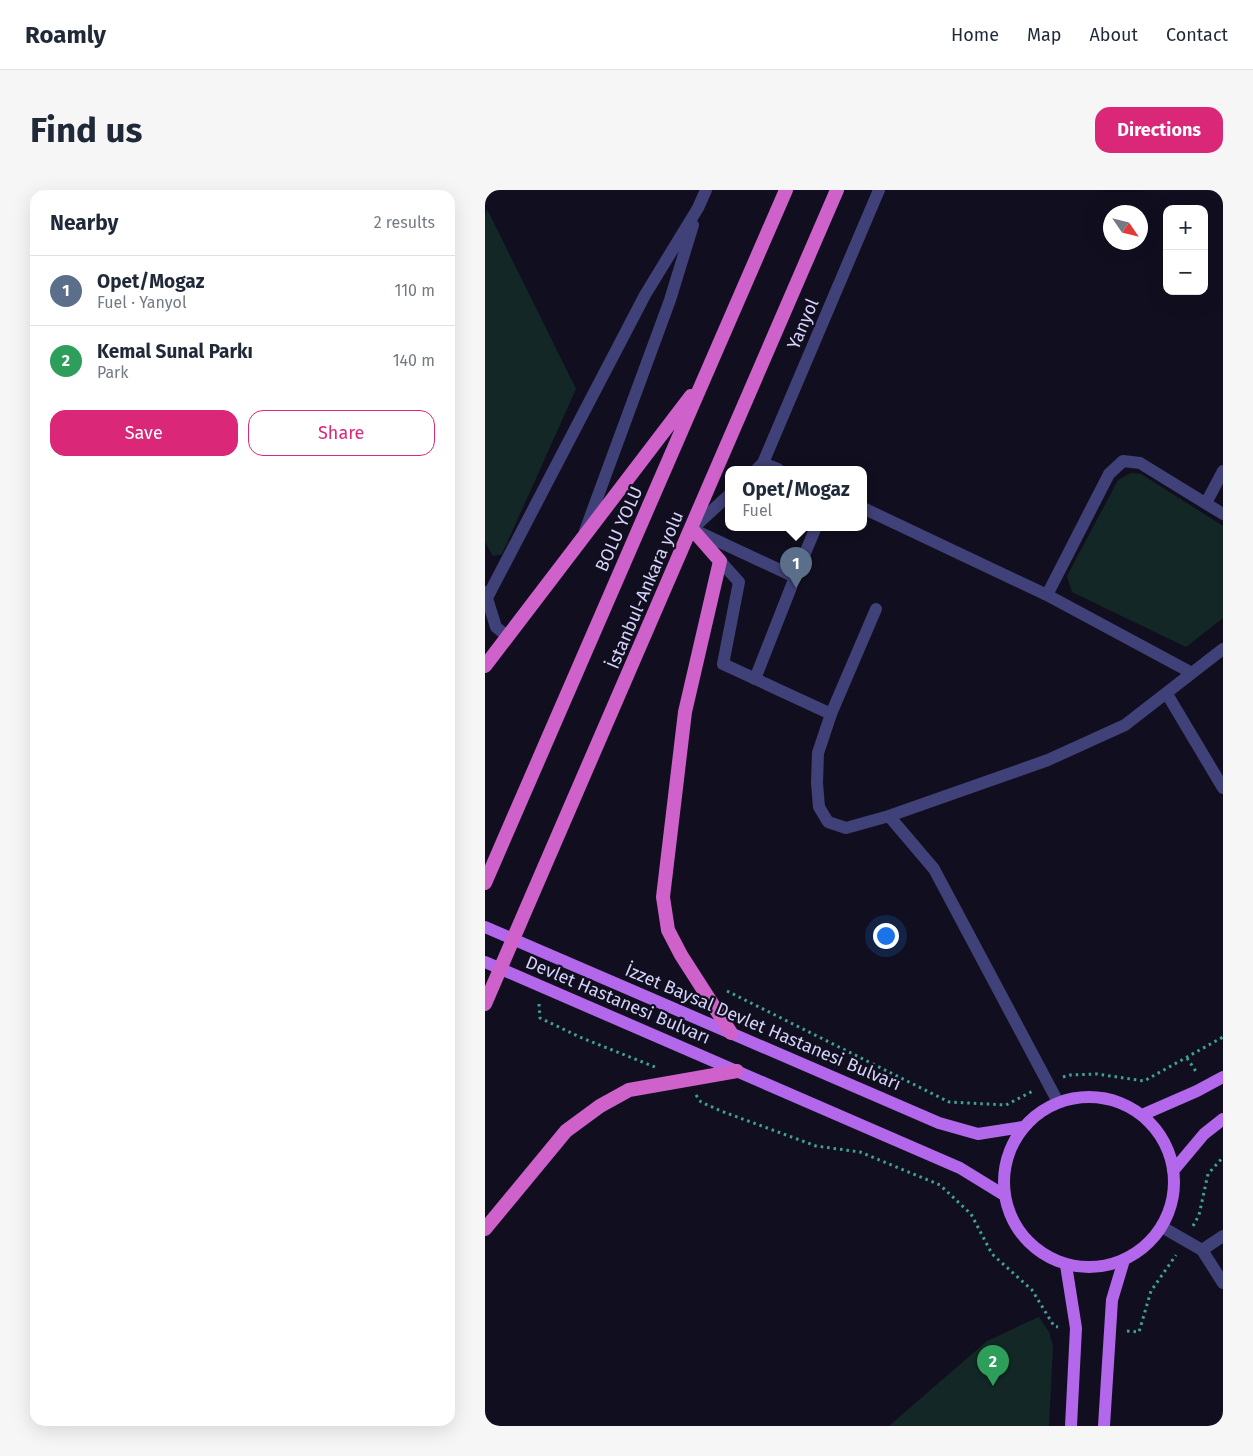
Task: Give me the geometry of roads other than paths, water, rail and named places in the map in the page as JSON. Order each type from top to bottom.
[{"type":"highway","name":"BOLU YOLU","points":[[485,883],[786,190]]},
{"type":"highway","name":"İstanbul-Ankara yolu","points":[[485,1004],[837,190]]},
{"type":"highway","points":[[485,666],[705,378]]},
{"type":"highway","points":[[692,529],[720,561],[685,712],[663,897],[668,930],[681,955],[731,1033]]},
{"type":"highway","points":[[485,1229],[566,1131],[600,1106],[629,1090],[737,1071]]},
{"type":"main road","name":"İzzet Baysal Devlet Hastanesi Bulvarı","points":[[489,928],[963,1131],[978,1134],[1023,1127]]},
{"type":"main road","name":"Devlet Hastanesi Bulvarı","points":[[485,962],[737,1071]]},
{"type":"main road","points":[[737,1071],[960,1168],[1004,1195]]},
{"type":"main road","points":[[1142,1115],[1197,1091],[1223,1077]]},
{"type":"main road","points":[[1093,1096],[1127,1105],[1142,1115],[1163,1140],[1173,1172],[1172,1200],[1161,1227],[1145,1246],[1124,1260],[1105,1266],[1085,1268],[1066,1265],[1048,1258],[1031,1246],[1018,1232],[1009,1214],[1004,1195],[1003,1177],[1006,1159],[1013,1142],[1023,1127],[1039,1112],[1058,1102],[1075,1097],[1093,1096]]},
{"type":"main road","points":[[1173,1172],[1204,1134],[1223,1119]]},
{"type":"main road","points":[[1104,1426],[1112,1300],[1124,1260]]},
{"type":"main road","points":[[1066,1265],[1076,1328],[1071,1426]]},
{"type":"street","points":[[581,542],[670,300],[698,208],[706,190]]},
{"type":"street","points":[[773,220],[780,190]]},
{"type":"street","name":"Yanyol","points":[[760,466],[879,190]]},
{"type":"street","points":[[508,637],[491,625],[486,594],[645,295],[698,208]]},
{"type":"street","points":[[1047,594],[1109,474],[1123,461],[1140,463],[1223,514]]},
{"type":"street","points":[[1206,503],[1223,471]]},
{"type":"street","points":[[725,499],[692,529],[795,577]]},
{"type":"street","points":[[867,510],[1047,594],[1193,674]]},
{"type":"street","points":[[755,679],[814,531]]},
{"type":"street","points":[[720,561],[739,582],[723,664],[831,714]]},
{"type":"street","points":[[876,609],[831,714],[818,753],[817,783],[819,808],[828,822],[846,828],[889,816],[1048,760],[1125,725],[1223,649]]},
{"type":"street","points":[[1167,694],[1223,788]]},
{"type":"street","points":[[889,816],[934,869],[1058,1102]]},
{"type":"street","points":[[1161,1227],[1202,1250],[1223,1283]]},
{"type":"street","points":[[1202,1250],[1223,1236]]},
{"type":"place","name":"Opet/Mogaz","points":[[796,588]]},
{"type":"place","name":"Kemal Sunal Parkı","points":[[993,1386]]}]
